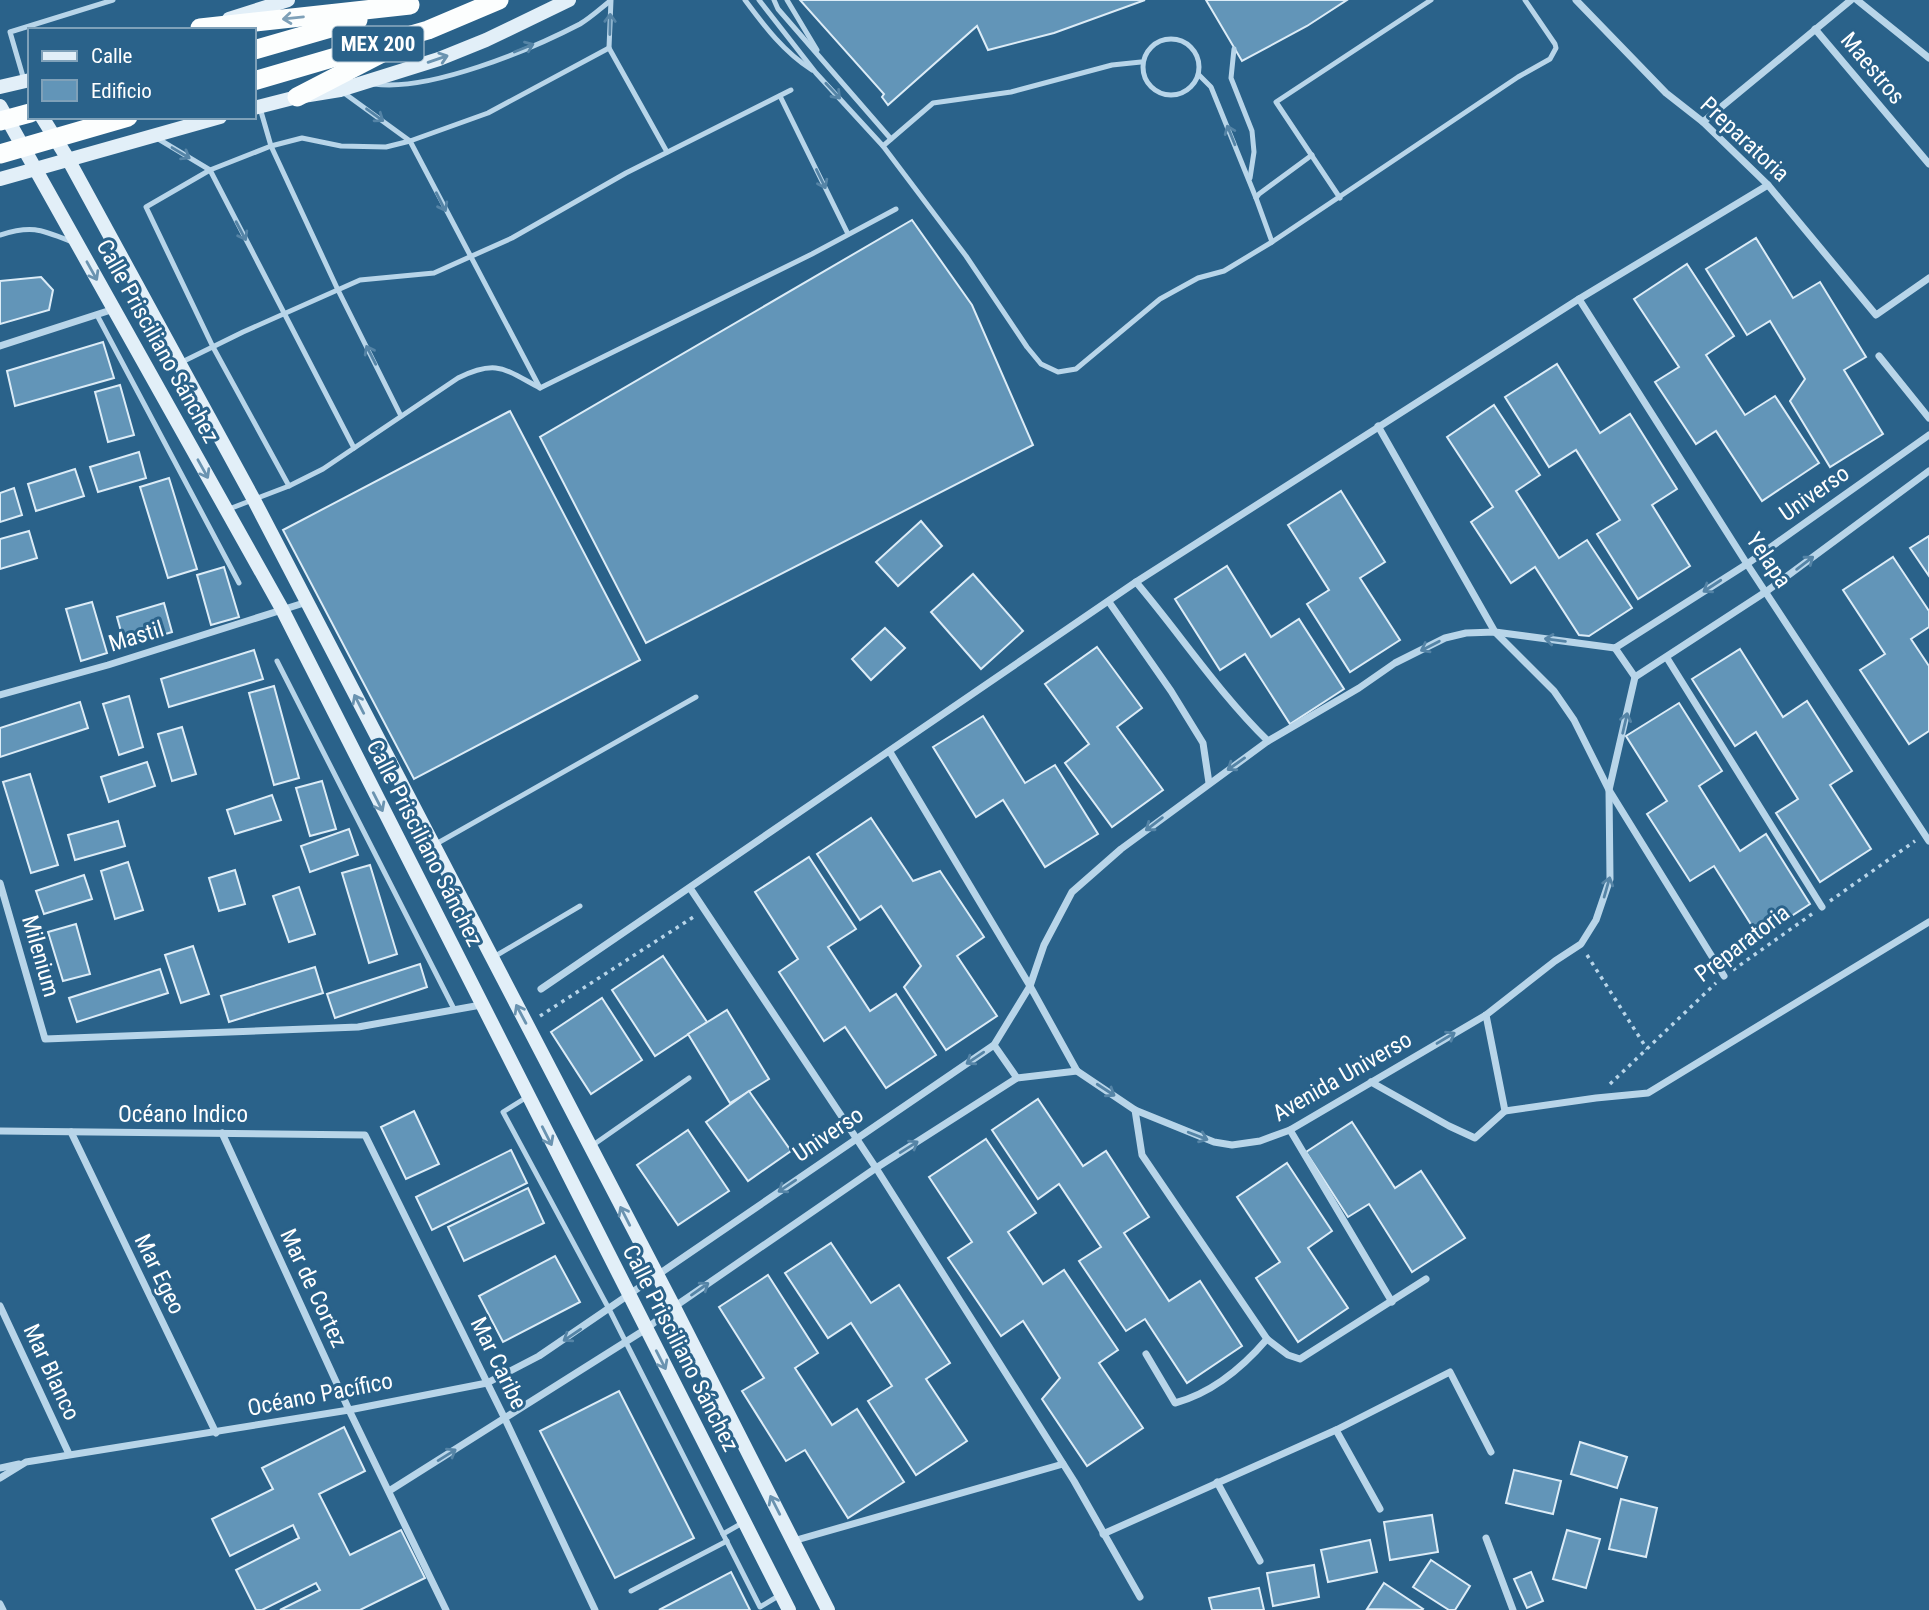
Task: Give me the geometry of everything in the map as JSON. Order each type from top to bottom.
[{"type":"highway","name":"MEX 200","points":[[256,79],[428,30],[499,0]]},
{"type":"highway","points":[[205,28],[416,2]]},
{"type":"highway","name":"MEX 200","points":[[256,49],[416,2]]},
{"type":"highway","points":[[297,97],[428,30]]},
{"type":"highway","points":[[2,115],[28,113]]},
{"type":"highway","points":[[0,154],[121,119]]},
{"type":"main road","points":[[200,28],[288,0]]},
{"type":"main road","points":[[257,107],[340,90],[439,59],[486,40],[569,0]]},
{"type":"main road","points":[[0,87],[28,84]]},
{"type":"main road","name":"Calle Prisciliano Sánchez","points":[[2,115],[36,168],[282,609],[789,1610]]},
{"type":"main road","name":"Calle Prisciliano Sánchez","points":[[43,119],[68,159],[254,500],[674,1307],[828,1610]]},
{"type":"main road","points":[[0,179],[213,119]]},
{"type":"street","name":"Preparatoria","points":[[1576,0],[1665,93],[1703,122],[1768,185],[1876,315],[1929,278]]},
{"type":"street","points":[[1703,122],[1851,0]]},
{"type":"street","points":[[1857,0],[1929,58]]},
{"type":"street","name":"Maestros","points":[[1815,29],[1929,164]]},
{"type":"street","points":[[541,989],[1136,582],[1579,299],[1768,185]]},
{"type":"street","name":"Yelapa","points":[[1579,299],[1747,564],[1927,838]]},
{"type":"street","points":[[0,346],[114,309]]},
{"type":"street","points":[[1879,356],[1929,418]]},
{"type":"street","name":"Avenida Universo","points":[[890,752],[1030,986],[1077,1071],[1135,1110],[1197,1136],[1223,1143],[1232,1145],[1260,1141],[1290,1130],[1486,1015],[1581,944],[1596,920],[1611,879],[1609,790],[1574,720],[1554,691],[1495,632],[1378,426]]},
{"type":"street","name":"Universo","points":[[1615,648],[1747,564],[1929,435]]},
{"type":"street","points":[[1724,976],[1609,790],[1636,677],[1767,591],[1929,471]]},
{"type":"street","points":[[1136,582],[1216,685],[1268,741]]},
{"type":"street","name":"Mastil","points":[[0,695],[108,665],[307,602]]},
{"type":"street","points":[[1109,602],[1171,691],[1203,743],[1209,783]]},
{"type":"street","points":[[1030,986],[1044,945],[1072,892],[1121,849],[1268,741],[1359,688],[1395,663],[1445,638],[1466,632],[1495,632],[1615,648],[1636,677]]},
{"type":"street","points":[[1667,658],[1822,907]]},
{"type":"street","name":"Milenium","points":[[0,883],[45,1039],[358,1027],[454,1009]]},
{"type":"street","points":[[690,888],[876,1168],[1063,1464],[1140,1597]]},
{"type":"street","points":[[1371,1082],[1475,1138],[1505,1111],[1648,1093],[1929,922]]},
{"type":"street","name":"Universo","points":[[628,1296],[994,1045],[1030,986]]},
{"type":"street","points":[[454,1009],[481,1005]]},
{"type":"street","points":[[1486,1015],[1505,1111]]},
{"type":"street","points":[[994,1045],[1017,1078]]},
{"type":"street","points":[[389,1491],[646,1329],[876,1168],[1017,1078],[1077,1071]]},
{"type":"street","points":[[1135,1110],[1142,1155],[1267,1339],[1288,1355],[1300,1359],[1426,1279]]},
{"type":"street","points":[[1290,1130],[1392,1302]]},
{"type":"street","name":"Océano Indico","points":[[0,1132],[365,1135]]},
{"type":"street","name":"Mar Egeo","points":[[71,1132],[215,1433]]},
{"type":"street","name":"Mar de Cortez","points":[[222,1133],[349,1410],[446,1610]]},
{"type":"street","name":"Mar Caribe","points":[[365,1135],[505,1419],[595,1610]]},
{"type":"street","name":"Océano Pacífico","points":[[0,1478],[26,1462],[349,1410],[486,1382],[539,1356],[628,1296]]},
{"type":"street","name":"Mar Blanco","points":[[0,1306],[69,1454]]},
{"type":"street","points":[[1146,1354],[1175,1403],[1195,1398],[1247,1363],[1267,1339]]},
{"type":"street","points":[[1103,1534],[1336,1430],[1450,1373],[1491,1452]]},
{"type":"street","points":[[1336,1430],[1380,1509]]},
{"type":"street","points":[[0,1468],[26,1462]]},
{"type":"street","points":[[793,1541],[1063,1464]]},
{"type":"street","points":[[1217,1482],[1260,1561]]},
{"type":"street","points":[[1486,1538],[1513,1610]]},
{"type":"street","points":[[0,1604],[3,1610]]},
{"type":"lane","points":[[28,84],[10,32],[113,0]]},
{"type":"lane","points":[[745,0],[774,38],[796,60],[816,73]]},
{"type":"lane","points":[[759,0],[816,73],[883,146],[966,256],[1041,364],[1058,372],[1076,369],[1160,299],[1198,278],[1224,271],[1272,242],[1518,77],[1550,59],[1556,48],[1555,44],[1525,0]]},
{"type":"lane","points":[[774,0],[778,9],[891,139]]},
{"type":"lane","points":[[787,0],[824,62]]},
{"type":"lane","points":[[1340,198],[1276,102],[1431,0]]},
{"type":"lane","points":[[364,82],[392,87],[449,77],[581,23],[611,1]]},
{"type":"lane","points":[[611,1],[609,48],[667,152]]},
{"type":"lane","points":[[1167,37],[1186,41],[1198,56],[1199,75],[1188,90],[1172,96],[1156,92],[1144,79],[1142,62],[1150,45],[1158,41],[1167,37]]},
{"type":"lane","points":[[289,486],[213,347],[146,206],[210,170],[271,146],[302,138],[341,146],[386,147],[410,141],[488,113],[609,48]]},
{"type":"lane","points":[[1234,49],[1231,78],[1252,131],[1254,152],[1249,181]]},
{"type":"lane","points":[[883,146],[933,103],[1011,92],[1112,65],[1142,62]]},
{"type":"lane","points":[[1199,75],[1211,87],[1272,242]]},
{"type":"lane","points":[[340,90],[410,141],[540,388]]},
{"type":"lane","points":[[179,363],[360,280],[434,273],[512,238],[667,152],[791,90]]},
{"type":"lane","points":[[780,96],[848,234]]},
{"type":"lane","points":[[257,107],[271,146],[338,290],[401,416]]},
{"type":"lane","points":[[152,136],[210,170],[355,448]]},
{"type":"lane","points":[[1256,198],[1312,155]]},
{"type":"lane","points":[[540,388],[896,209]]},
{"type":"lane","points":[[0,235],[24,227],[47,231],[78,243]]},
{"type":"lane","points":[[97,315],[239,583]]},
{"type":"lane","points":[[226,510],[289,486],[323,469],[480,367],[499,367],[540,388]]},
{"type":"lane","points":[[277,661],[454,1009]]},
{"type":"lane","points":[[433,846],[696,697]]},
{"type":"lane","points":[[492,959],[580,906]]},
{"type":"lane","points":[[590,1146],[689,1078]]},
{"type":"lane","points":[[527,1097],[503,1111],[610,1309],[760,1607],[781,1594]]},
{"type":"lane","points":[[723,1534],[744,1522]]},
{"type":"lane","points":[[631,1591],[727,1541]]},
{"type":"path","name":"Preparatoria","points":[[1596,1098],[1724,976],[1927,838]]},
{"type":"path","points":[[526,1024],[705,910]]},
{"type":"path","points":[[1581,944],[1647,1049]]},
{"type":"building","points":[[800,0],[1145,0],[1054,33],[988,50],[977,26],[888,105],[882,97],[884,94]]},
{"type":"building","points":[[1206,0],[1347,0],[1307,26],[1242,61]]},
{"type":"building","points":[[912,220],[972,305],[1033,445],[646,643],[540,437]]},
{"type":"building","points":[[1756,238],[1793,298],[1820,282],[1866,357],[1844,370],[1883,434],[1830,467],[1790,401],[1805,379],[1770,321],[1747,335],[1706,269]]},
{"type":"building","points":[[1687,264],[1734,336],[1706,355],[1745,415],[1775,396],[1819,463],[1762,501],[1716,431],[1696,444],[1655,382],[1679,367],[1634,299]]},
{"type":"building","points":[[41,277],[53,290],[49,310],[0,324],[0,281]]},
{"type":"building","points":[[103,342],[114,378],[15,406],[7,371]]},
{"type":"building","points":[[1557,364],[1600,433],[1630,414],[1677,489],[1652,505],[1690,566],[1638,599],[1597,534],[1620,520],[1576,450],[1549,467],[1505,397]]},
{"type":"building","points":[[120,385],[134,435],[108,442],[95,392]]},
{"type":"building","points":[[1494,405],[1540,475],[1516,491],[1559,558],[1587,540],[1632,608],[1589,636],[1579,635],[1535,567],[1511,583],[1471,522],[1493,507],[1447,437]]},
{"type":"building","points":[[510,411],[640,660],[414,779],[283,530]]},
{"type":"building","points":[[139,452],[146,478],[98,492],[90,467]]},
{"type":"building","points":[[75,469],[84,496],[36,511],[28,484]]},
{"type":"building","points":[[169,478],[197,569],[168,578],[140,487]]},
{"type":"building","points":[[14,488],[22,515],[0,522],[0,493]]},
{"type":"building","points":[[1341,491],[1385,562],[1360,578],[1400,640],[1350,672],[1307,604],[1329,590],[1288,525]]},
{"type":"building","points":[[921,521],[942,546],[898,586],[876,562]]},
{"type":"building","points":[[29,531],[37,558],[0,569],[0,539]]},
{"type":"building","points":[[1929,536],[1929,576],[1910,548]]},
{"type":"building","points":[[1893,557],[1929,611],[1929,627],[1911,639],[1929,666],[1929,731],[1909,744],[1860,670],[1885,654],[1843,590]]},
{"type":"building","points":[[1227,566],[1271,637],[1299,619],[1344,689],[1290,724],[1245,654],[1220,670],[1175,599]]},
{"type":"building","points":[[224,567],[239,617],[211,625],[197,575]]},
{"type":"building","points":[[973,574],[1023,631],[981,669],[931,612]]},
{"type":"building","points":[[92,602],[107,653],[81,661],[66,609]]},
{"type":"building","points":[[164,603],[172,632],[125,646],[117,617]]},
{"type":"building","points":[[885,628],[905,648],[871,680],[852,659]]},
{"type":"building","points":[[1097,647],[1142,708],[1117,727],[1163,790],[1112,827],[1065,763],[1089,744],[1045,684]]},
{"type":"building","points":[[1740,649],[1783,717],[1807,701],[1852,771],[1830,785],[1871,849],[1820,882],[1776,813],[1798,799],[1756,732],[1735,746],[1692,679]]},
{"type":"building","points":[[254,650],[263,679],[169,707],[161,679]]},
{"type":"building","points":[[274,686],[299,778],[274,785],[249,693]]},
{"type":"building","points":[[129,696],[143,747],[119,755],[103,704]]},
{"type":"building","points":[[80,702],[88,728],[0,757],[0,728]]},
{"type":"building","points":[[1679,703],[1722,771],[1699,786],[1740,851],[1766,834],[1810,904],[1759,937],[1714,866],[1690,881],[1647,814],[1667,801],[1626,736]]},
{"type":"building","points":[[983,716],[1025,783],[1055,765],[1098,834],[1045,867],[1003,800],[976,817],[933,747]]},
{"type":"building","points":[[182,727],[196,774],[172,781],[158,734]]},
{"type":"building","points":[[147,762],[155,786],[109,802],[101,777]]},
{"type":"building","points":[[30,774],[58,865],[31,873],[3,782]]},
{"type":"building","points":[[322,781],[336,829],[310,836],[296,788]]},
{"type":"building","points":[[272,795],[281,820],[235,834],[227,810]]},
{"type":"building","points":[[871,818],[913,881],[940,871],[984,937],[957,956],[997,1016],[946,1050],[904,987],[921,966],[881,906],[860,920],[817,854]]},
{"type":"building","points":[[118,821],[125,846],[75,860],[68,835]]},
{"type":"building","points":[[349,829],[358,855],[310,872],[301,846]]},
{"type":"building","points":[[809,857],[856,929],[828,947],[870,1011],[896,994],[936,1055],[886,1088],[845,1027],[824,1041],[779,972],[798,959],[755,892]]},
{"type":"building","points":[[128,862],[143,910],[115,919],[101,871]]},
{"type":"building","points":[[370,865],[397,954],[369,963],[342,873]]},
{"type":"building","points":[[235,870],[245,904],[219,911],[209,878]]},
{"type":"building","points":[[84,875],[92,899],[44,914],[36,891]]},
{"type":"building","points":[[299,887],[315,934],[289,942],[273,896]]},
{"type":"building","points":[[76,924],[90,974],[63,981],[48,932]]},
{"type":"building","points":[[193,946],[209,994],[181,1003],[165,955]]},
{"type":"building","points":[[663,956],[707,1022],[655,1056],[612,990]]},
{"type":"building","points":[[420,964],[427,987],[335,1018],[327,994]]},
{"type":"building","points":[[315,967],[323,993],[229,1022],[221,996]]},
{"type":"building","points":[[160,969],[168,993],[77,1022],[69,998]]},
{"type":"building","points":[[602,998],[642,1060],[591,1094],[551,1032]]},
{"type":"building","points":[[727,1010],[769,1079],[730,1103],[688,1034]]},
{"type":"building","points":[[749,1091],[791,1151],[748,1181],[706,1122]]},
{"type":"building","points":[[1038,1099],[1083,1166],[1106,1151],[1149,1217],[1124,1233],[1169,1301],[1200,1281],[1242,1346],[1187,1383],[1145,1319],[1126,1331],[1079,1261],[1101,1247],[1059,1184],[1038,1199],[992,1130]]},
{"type":"building","points":[[414,1111],[439,1164],[406,1179],[381,1127]]},
{"type":"building","points":[[1352,1122],[1395,1188],[1421,1171],[1465,1238],[1412,1272],[1369,1204],[1348,1217],[1306,1152]]},
{"type":"building","points":[[688,1130],[729,1191],[678,1225],[637,1165]]},
{"type":"building","points":[[986,1139],[1036,1213],[1008,1232],[1043,1284],[1064,1270],[1118,1350],[1099,1363],[1143,1428],[1087,1466],[1042,1399],[1060,1378],[1023,1321],[1001,1336],[948,1258],[972,1242],[929,1177]]},
{"type":"building","points":[[511,1150],[527,1183],[432,1230],[416,1197]]},
{"type":"building","points":[[1287,1163],[1332,1231],[1308,1248],[1348,1308],[1298,1342],[1256,1278],[1280,1262],[1237,1197]]},
{"type":"building","points":[[528,1188],[544,1223],[464,1261],[448,1227]]},
{"type":"building","points":[[831,1243],[871,1303],[899,1285],[950,1363],[926,1379],[967,1441],[916,1475],[868,1401],[892,1386],[851,1323],[828,1338],[785,1273]]},
{"type":"building","points":[[555,1256],[580,1302],[503,1342],[479,1296]]},
{"type":"building","points":[[768,1275],[818,1353],[795,1368],[832,1425],[857,1409],[904,1482],[848,1518],[805,1450],[786,1461],[742,1391],[764,1378],[719,1307]]},
{"type":"building","points":[[619,1391],[694,1538],[615,1578],[540,1431]]},
{"type":"building","points":[[344,1427],[365,1471],[319,1494],[350,1555],[401,1530],[425,1578],[360,1610],[280,1610],[320,1590],[316,1583],[262,1610],[256,1610],[236,1570],[299,1538],[293,1525],[230,1556],[212,1519],[273,1489],[262,1468]]},
{"type":"building","points":[[1580,1442],[1627,1457],[1617,1488],[1571,1474]]},
{"type":"building","points":[[1514,1470],[1561,1481],[1553,1514],[1506,1503]]},
{"type":"building","points":[[1621,1499],[1657,1508],[1646,1557],[1609,1549]]},
{"type":"building","points":[[1432,1515],[1438,1552],[1390,1560],[1384,1522]]},
{"type":"building","points":[[1567,1530],[1600,1539],[1586,1588],[1553,1579]]},
{"type":"building","points":[[1370,1540],[1377,1572],[1328,1582],[1321,1550]]},
{"type":"building","points":[[1431,1560],[1470,1586],[1455,1610],[1449,1610],[1413,1587]]},
{"type":"building","points":[[1314,1565],[1319,1597],[1273,1606],[1267,1573]]},
{"type":"building","points":[[731,1572],[750,1610],[659,1610]]},
{"type":"building","points":[[1531,1572],[1543,1601],[1527,1608],[1514,1579]]},
{"type":"building","points":[[1384,1583],[1423,1609],[1367,1609]]},
{"type":"building","points":[[1259,1588],[1264,1610],[1212,1610],[1209,1598]]}]
